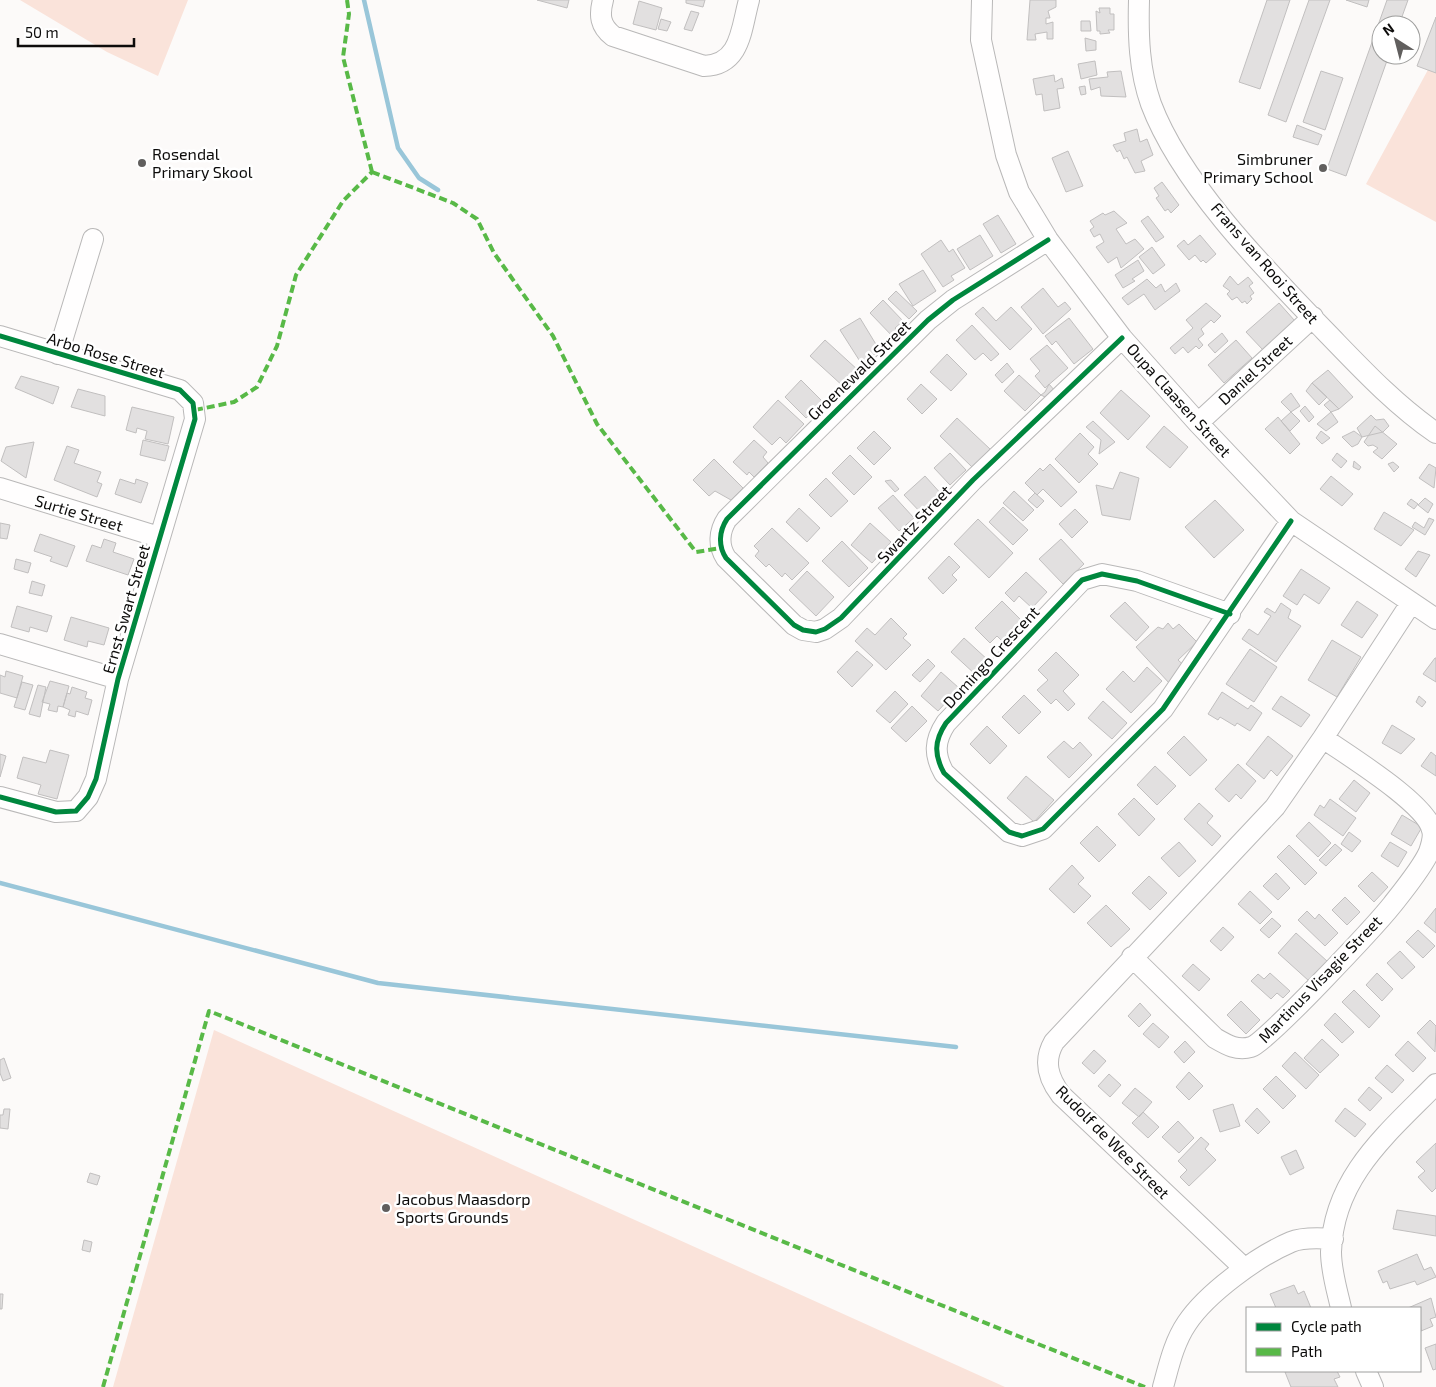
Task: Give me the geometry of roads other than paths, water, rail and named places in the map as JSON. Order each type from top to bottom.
[{"type":"street","points":[[603,0],[601,17],[604,28],[613,36],[704,66],[718,65],[728,60],[735,48],[749,0]]},
{"type":"street","name":"Oupa Claasen Street","points":[[982,0],[981,40],[1006,155],[1019,192],[1048,240],[1122,338],[1198,424],[1291,521],[1436,619]]},
{"type":"street","name":"Frans van Rooi Street","points":[[1139,0],[1138,38],[1142,72],[1152,105],[1165,133],[1203,191],[1248,248],[1312,318],[1399,405],[1436,433]]},
{"type":"street","points":[[58,354],[92,239]]},
{"type":"street","name":"Groenewald Street","points":[[721,548],[722,526],[727,519],[928,320],[953,300],[1048,240]]},
{"type":"street","name":"Daniel Street","points":[[1198,424],[1312,318]]},
{"type":"street","name":"Arbo Rose Street","points":[[0,336],[180,390],[193,403],[195,410]]},
{"type":"street","name":"Swartz Street","points":[[721,548],[734,569],[794,625],[803,630],[816,632],[825,629],[860,600],[973,480],[1122,338]]},
{"type":"street","name":"Ernst Swart Street","points":[[0,797],[56,812],[76,811],[88,797],[96,779],[118,679],[195,419],[195,410]]},
{"type":"street","name":"Surtie Street","points":[[0,488],[159,537]]},
{"type":"street","name":"Domingo Crescent","points":[[1230,614],[1137,581],[1102,574],[1082,580],[946,723],[937,739],[937,760],[944,773],[1009,832],[1022,836],[1043,829],[1163,709],[1230,614],[1291,521]]},
{"type":"street","points":[[1132,957],[1275,807],[1323,738],[1411,603]]},
{"type":"street","points":[[0,644],[118,679]]},
{"type":"street","name":"Martinus Visagie Street","points":[[1132,957],[1215,1038],[1228,1046],[1240,1049],[1252,1047],[1262,1042],[1392,905],[1429,852],[1432,830],[1427,818],[1410,800],[1323,738]]},
{"type":"street","name":"Rudolf de Wee Street","points":[[1132,957],[1054,1042],[1047,1058],[1048,1071],[1053,1085],[1060,1095],[1244,1268]]},
{"type":"street","points":[[1342,1307],[1332,1263],[1332,1240],[1343,1197],[1362,1162],[1436,1084]]},
{"type":"street","points":[[1163,1387],[1175,1346],[1187,1323],[1205,1303],[1244,1268],[1292,1241],[1321,1238],[1332,1240]]},
{"type":"street","points":[[1366,1372],[1373,1387]]},
{"type":"waterway","points":[[364,0],[398,148],[419,178],[438,190]]},
{"type":"waterway","points":[[0,883],[378,983],[956,1047]]},
{"type":"place","name":"Rosendal Primary Skool","points":[[142,163]]},
{"type":"place","name":"Simbruner Primary School","points":[[1323,168]]},
{"type":"place","name":"Jacobus Maasdorp Sports Grounds","points":[[386,1208]]}]
